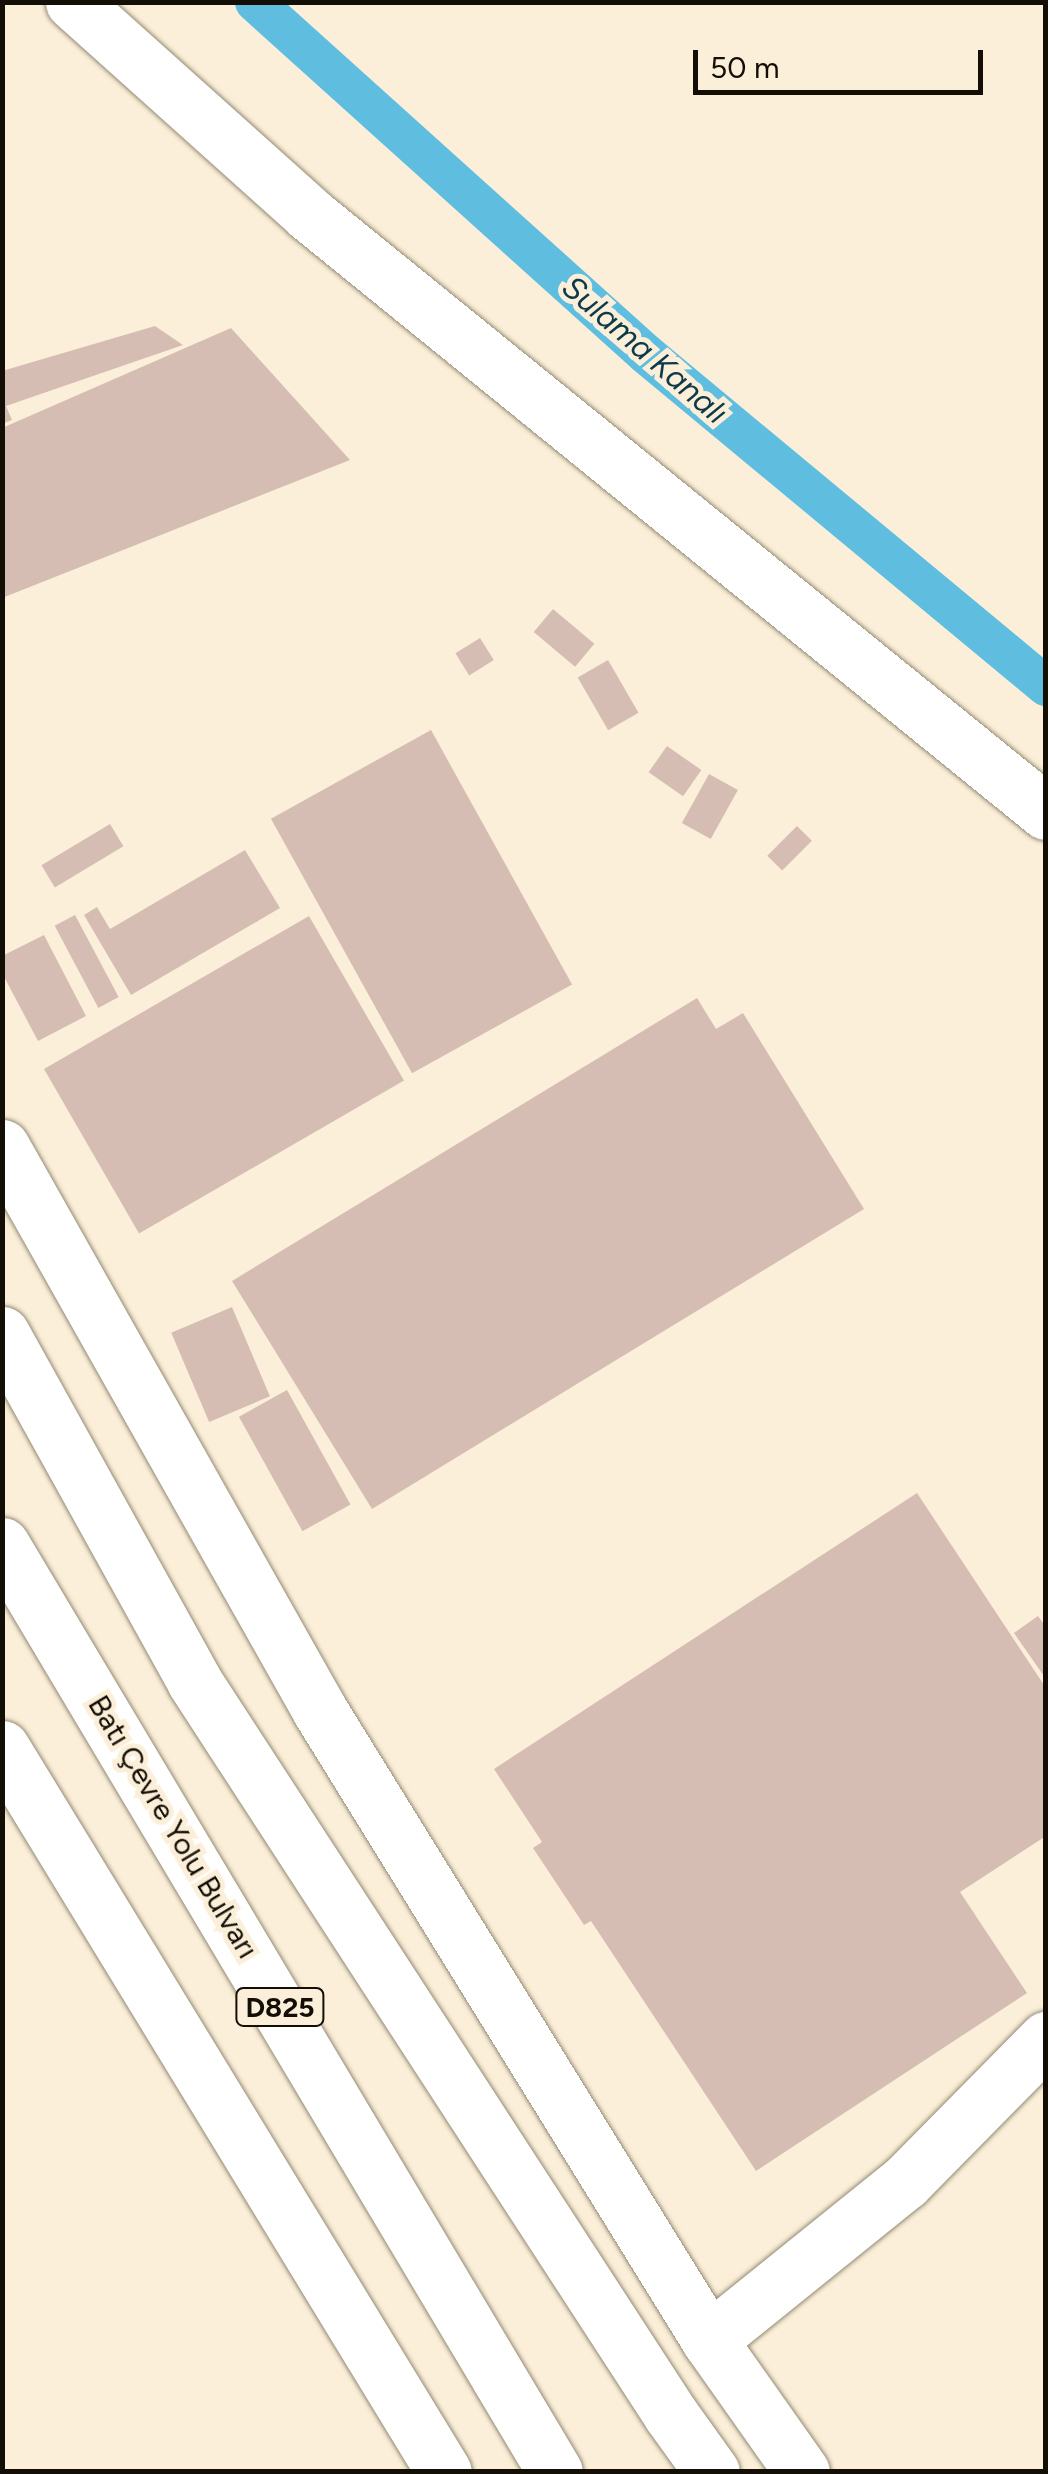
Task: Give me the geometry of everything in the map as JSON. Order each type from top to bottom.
[{"type":"main road","points":[[73,2],[310,214],[1046,812]]},
{"type":"main road","points":[[2,1147],[320,1711],[709,2340],[802,2472]]},
{"type":"main road","points":[[2,1334],[194,1681],[670,2415],[712,2472]]},
{"type":"main road","name":"Batı Çevre Yolu Bulvarı","points":[[2,1545],[555,2472]]},
{"type":"main road","points":[[2,1748],[444,2472]]},
{"type":"main road","points":[[709,2340],[906,2182],[1046,2039]]},
{"type":"building","points":[[155,326],[183,345],[6,406],[12,420],[2,424],[2,371]]},
{"type":"building","points":[[231,328],[350,460],[2,598],[2,428]]},
{"type":"building","points":[[553,609],[594,644],[575,667],[534,632]]},
{"type":"building","points":[[480,638],[494,660],[469,675],[455,653]]},
{"type":"building","points":[[608,660],[638,713],[608,730],[578,678]]},
{"type":"building","points":[[431,730],[572,985],[412,1073],[271,819]]},
{"type":"building","points":[[667,746],[701,770],[683,796],[649,772]]},
{"type":"building","points":[[709,774],[738,790],[711,839],[682,823]]},
{"type":"building","points":[[110,824],[123,846],[55,887],[41,865]]},
{"type":"building","points":[[797,826],[812,841],[782,871],[767,856]]},
{"type":"building","points":[[245,850],[280,908],[131,995],[84,915],[97,907],[110,929]]},
{"type":"building","points":[[75,915],[119,997],[98,1008],[55,926]]},
{"type":"building","points":[[309,916],[404,1081],[139,1234],[44,1069]]},
{"type":"building","points":[[44,935],[86,1016],[38,1041],[2,973],[2,956]]},
{"type":"building","points":[[697,998],[716,1029],[743,1013],[864,1209],[372,1509],[232,1281]]},
{"type":"building","points":[[232,1307],[270,1396],[209,1422],[171,1333]]},
{"type":"building","points":[[287,1390],[351,1505],[302,1531],[239,1417]]},
{"type":"building","points":[[917,1493],[1046,1688],[1046,1836],[960,1892],[1027,1993],[756,2171],[591,1921],[584,1925],[533,1848],[542,1842],[494,1769]]},
{"type":"building","points":[[1038,1616],[1046,1627],[1046,1679],[1014,1633]]},
{"type":"waterway","name":"Sulama Kanalı","points":[[255,2],[646,354],[1046,686]]}]
